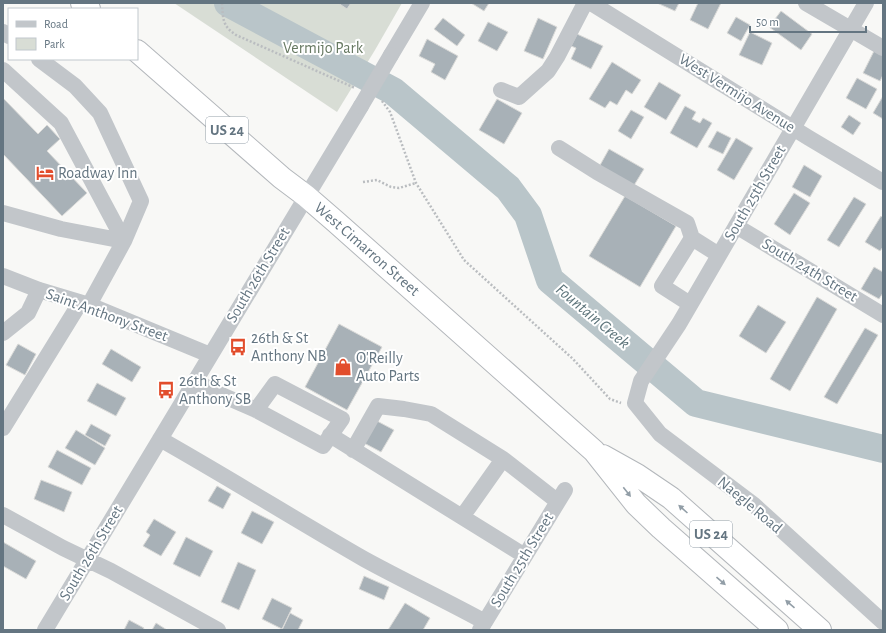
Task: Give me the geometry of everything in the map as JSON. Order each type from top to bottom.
[{"type":"highway","name":"West Cimarron Street","points":[[138,52],[282,178],[306,196],[594,451],[636,504],[661,528],[777,630]]},
{"type":"highway","name":"West Cimarron Street","points":[[594,451],[636,475],[671,498],[820,630]]},
{"type":"street","name":"South 26th Street","points":[[45,630],[422,3]]},
{"type":"street","points":[[501,90],[519,97],[548,72],[585,3]]},
{"type":"street","name":"West Vermijo Avenue","points":[[591,3],[883,182]]},
{"type":"street","points":[[806,3],[883,48]]},
{"type":"street","name":"South 25th Street","points":[[641,381],[679,324],[866,3]]},
{"type":"street","points":[[3,428],[85,304],[124,241],[141,201],[100,113],[75,86],[40,60]]},
{"type":"street","points":[[3,70],[61,123],[124,241]]},
{"type":"street","points":[[559,148],[597,172],[687,223],[692,238],[719,255]]},
{"type":"street","points":[[3,213],[61,229],[124,241]]},
{"type":"street","name":"South 24th Street","points":[[736,226],[883,315]]},
{"type":"street","points":[[690,304],[662,286],[692,238]]},
{"type":"street","name":"Saint Anthony Street","points":[[3,276],[39,290],[85,304],[210,355]]},
{"type":"street","points":[[3,333],[28,312],[39,290]]},
{"type":"street","points":[[195,381],[217,393],[256,410],[323,446],[342,419],[275,384],[256,410]]},
{"type":"street","name":"Naegle Road","points":[[641,381],[634,403],[660,434],[754,505],[883,622]]},
{"type":"street","points":[[353,450],[378,406],[404,408],[431,414],[503,459],[462,517]]},
{"type":"street","points":[[330,435],[525,556]]},
{"type":"street","points":[[160,440],[482,626]]},
{"type":"street","name":"South 25th Street","points":[[482,626],[561,496],[503,459]]},
{"type":"street","points":[[3,515],[87,560],[111,571],[218,630]]},
{"type":"path","points":[[222,3],[224,23],[228,30],[355,88]]},
{"type":"path","points":[[382,101],[386,104],[390,112],[416,183],[464,260],[574,359],[610,398],[622,403]]},
{"type":"path","points":[[363,182],[377,180],[391,187],[399,188],[416,183]]},
{"type":"green space","name":"Vermijo Park","points":[[174,3],[402,3],[337,112]]},
{"type":"building","points":[[338,3],[351,3],[347,9]]},
{"type":"building","points":[[471,3],[489,3],[484,11]]},
{"type":"building","points":[[657,3],[679,3],[675,11]]},
{"type":"building","points":[[698,3],[721,3],[708,29],[690,20]]},
{"type":"building","points":[[781,11],[812,34],[801,50],[769,27]]},
{"type":"building","points":[[736,17],[750,25],[741,41],[727,33]]},
{"type":"building","points":[[443,18],[465,35],[457,46],[434,29]]},
{"type":"building","points":[[538,18],[557,27],[543,59],[524,51]]},
{"type":"building","points":[[488,22],[508,32],[497,51],[478,41]]},
{"type":"building","points":[[750,32],[772,43],[762,65],[739,55]]},
{"type":"building","points":[[577,34],[603,46],[591,69],[571,59],[576,48],[571,46]]},
{"type":"building","points":[[427,39],[458,56],[445,80],[431,72],[435,64],[419,56]]},
{"type":"building","points":[[874,51],[883,55],[883,75],[880,81],[863,73]]},
{"type":"building","points":[[612,62],[641,80],[632,94],[626,90],[617,105],[610,101],[605,108],[589,99]]},
{"type":"building","points":[[857,78],[877,89],[866,109],[846,98]]},
{"type":"building","points":[[659,82],[681,95],[666,120],[644,107]]},
{"type":"building","points":[[883,96],[883,119],[873,113]]},
{"type":"building","name":"Roadway Inn","points":[[3,98],[38,134],[47,125],[60,139],[47,151],[87,193],[62,216],[3,154]]},
{"type":"building","points":[[497,99],[522,113],[504,144],[479,130]]},
{"type":"building","points":[[685,106],[696,112],[692,119],[700,123],[703,118],[712,123],[697,148],[670,133]]},
{"type":"building","points":[[631,110],[644,117],[631,139],[618,131]]},
{"type":"building","points":[[849,115],[861,123],[853,135],[841,127]]},
{"type":"building","points":[[717,131],[731,138],[723,154],[708,147]]},
{"type":"building","points":[[736,138],[753,148],[734,180],[717,170]]},
{"type":"building","points":[[609,149],[644,169],[633,187],[599,167]]},
{"type":"building","points":[[804,165],[822,176],[810,197],[792,187]]},
{"type":"building","points":[[794,193],[810,203],[790,235],[774,224]]},
{"type":"building","points":[[625,196],[676,226],[640,287],[589,256]]},
{"type":"building","points":[[854,197],[866,204],[839,247],[827,240]]},
{"type":"building","points":[[881,216],[883,218],[883,247],[880,251],[865,242]]},
{"type":"building","points":[[874,267],[883,272],[883,293],[879,299],[861,289]]},
{"type":"building","points":[[817,297],[837,309],[790,391],[770,379]]},
{"type":"building","points":[[758,305],[786,322],[766,353],[739,336]]},
{"type":"building","name":"O'Reilly Auto Parts","points":[[339,324],[382,347],[347,410],[305,387]]},
{"type":"building","points":[[865,328],[878,335],[837,404],[824,397]]},
{"type":"building","points":[[18,344],[36,354],[25,375],[6,365]]},
{"type":"building","points":[[111,349],[141,367],[132,382],[102,364]]},
{"type":"building","points":[[97,383],[126,398],[116,416],[87,401]]},
{"type":"building","points":[[377,421],[394,430],[381,452],[364,443]]},
{"type":"building","points":[[91,424],[111,435],[105,446],[85,435]]},
{"type":"building","points":[[76,430],[105,448],[95,465],[65,448]]},
{"type":"building","points":[[57,450],[91,468],[82,485],[48,467]]},
{"type":"building","points":[[41,480],[72,492],[64,512],[34,499]]},
{"type":"building","points":[[217,486],[231,494],[223,509],[208,501]]},
{"type":"building","points":[[252,511],[274,522],[262,544],[241,533]]},
{"type":"building","points":[[154,519],[176,532],[161,556],[143,546],[150,535],[146,532]]},
{"type":"building","points":[[186,537],[213,551],[200,577],[173,564]]},
{"type":"building","points":[[3,542],[36,561],[26,579],[3,566]]},
{"type":"building","points":[[238,562],[256,570],[239,610],[221,602]]},
{"type":"building","points":[[364,576],[389,587],[384,600],[359,589]]},
{"type":"building","points":[[272,598],[292,608],[282,629],[262,619]]},
{"type":"building","points":[[405,603],[430,618],[423,630],[388,630]]},
{"type":"building","points":[[290,613],[303,620],[298,630],[282,630]]},
{"type":"building","points":[[129,620],[144,628],[143,630],[124,630]]},
{"type":"building","points":[[156,623],[167,630],[152,630]]},
{"type":"waterway","name":"Fountain Creek","points":[[228,3],[393,91],[508,188],[528,215],[550,280],[696,403],[883,449]]},
{"type":"place","name":"Roadway Inn","points":[[45,173]]},
{"type":"place","name":"26th & St Anthony NB","points":[[238,347]]},
{"type":"place","name":"O'Reilly Auto Parts","points":[[343,367]]},
{"type":"place","name":"26th & St Anthony SB","points":[[166,390]]}]
